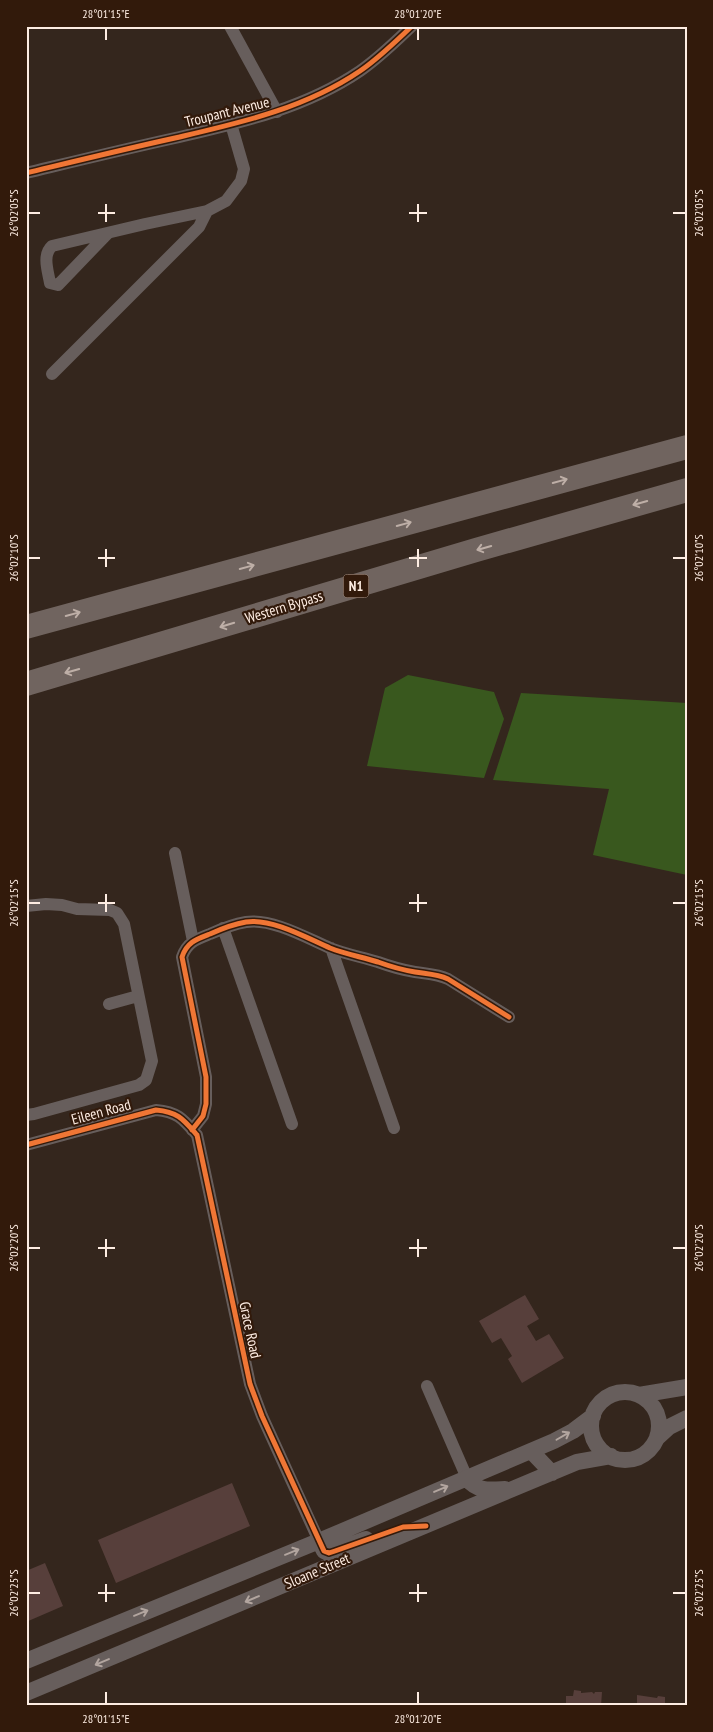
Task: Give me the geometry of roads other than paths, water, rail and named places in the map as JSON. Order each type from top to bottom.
[{"type":"highway","points":[[26,627],[687,446]]},
{"type":"highway","name":"Western Bypass","points":[[26,684],[467,553],[687,490]]},
{"type":"street","points":[[230,26],[277,112]]},
{"type":"street","name":"Troupant Avenue","points":[[26,172],[277,112],[328,89],[360,71],[392,46],[412,26]]},
{"type":"street","points":[[108,233],[58,285],[50,283],[46,254],[52,246],[108,233],[207,211],[226,201],[242,181],[244,169],[231,124]]},
{"type":"street","points":[[52,374],[199,228],[207,211]]},
{"type":"street","points":[[175,853],[193,941]]},
{"type":"street","points":[[26,906],[62,906],[77,909],[110,910],[117,913],[124,924],[152,1061],[146,1080],[139,1085],[26,1115]]},
{"type":"street","points":[[192,1130],[203,1116],[206,1104],[206,1077],[182,962],[184,951],[193,941],[223,928],[247,921],[258,922],[297,932],[331,948],[379,963],[414,972],[426,972],[440,976],[448,979],[509,1018]]},
{"type":"street","points":[[223,928],[292,1124]]},
{"type":"street","points":[[331,948],[394,1128]]},
{"type":"street","points":[[109,1004],[138,996]]},
{"type":"street","name":"Eileen Road","points":[[26,1145],[156,1110],[174,1113],[182,1118]]},
{"type":"street","name":"Grace Road","points":[[182,1118],[197,1135],[250,1384],[262,1416],[319,1541]]},
{"type":"street","points":[[427,1386],[472,1486],[489,1490],[512,1489]]},
{"type":"street","points":[[687,1387],[639,1395],[624,1392],[615,1394],[600,1403],[593,1416],[591,1425],[592,1435],[602,1451],[611,1456],[620,1459],[638,1457],[646,1453],[657,1438],[669,1427],[687,1418]]},
{"type":"street","points":[[639,1395],[651,1404],[658,1418],[657,1438]]},
{"type":"street","name":"Sloane Street","points":[[26,1661],[319,1541],[531,1451],[564,1436],[593,1416]]},
{"type":"street","points":[[531,1451],[552,1473]]},
{"type":"street","name":"Sloane Street","points":[[26,1694],[577,1462],[611,1456]]},
{"type":"street","points":[[319,1541],[324,1551],[329,1553],[403,1527],[426,1526]]}]
